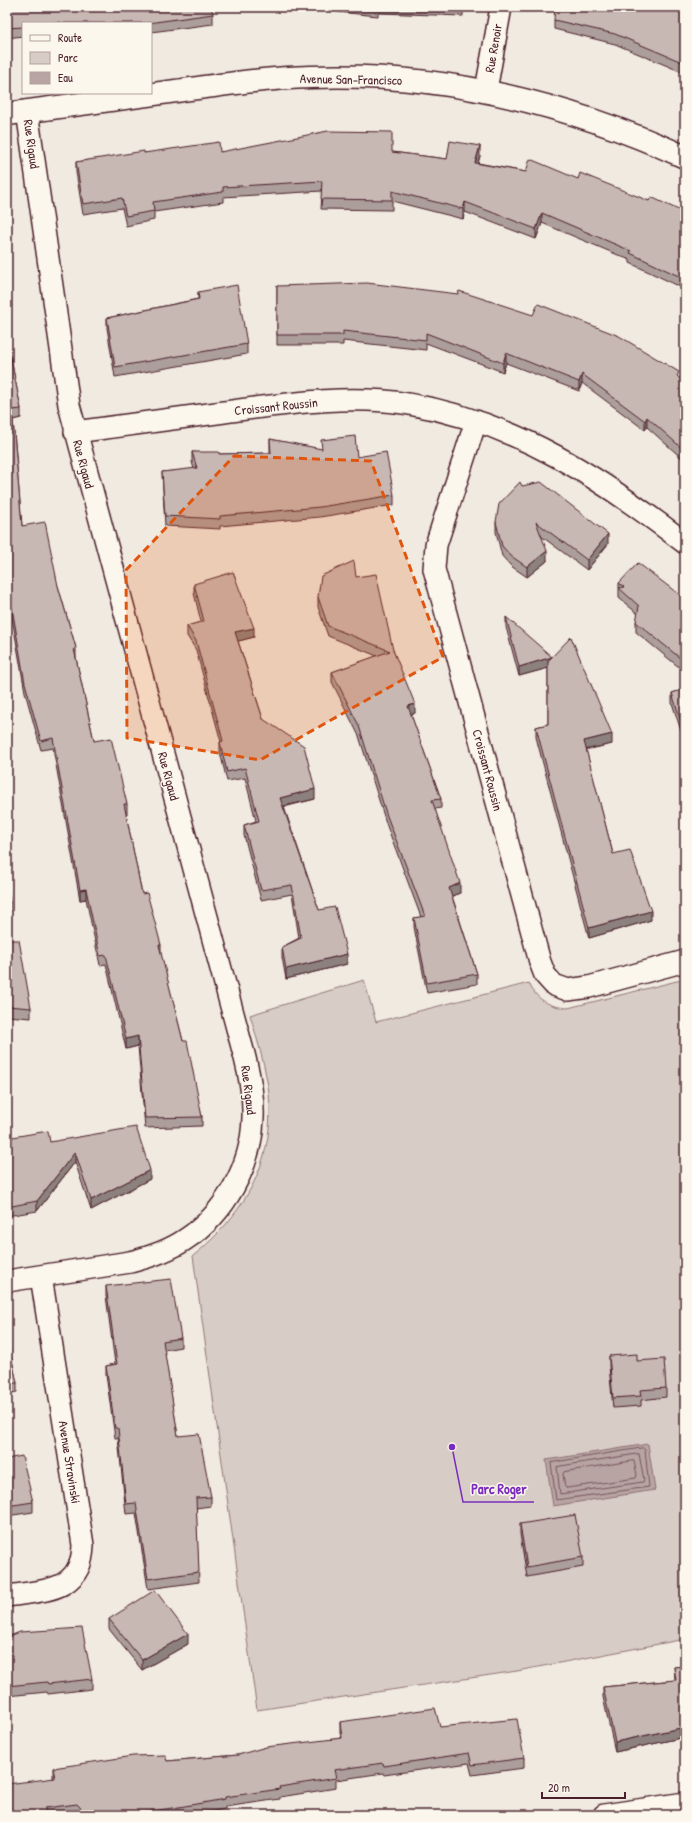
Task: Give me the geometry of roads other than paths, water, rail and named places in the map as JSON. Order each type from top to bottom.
[{"type":"street","name":"Rue Renoir","points":[[486,90],[501,7]]},
{"type":"street","name":"Avenue San-Francisco","points":[[17,112],[257,80],[306,77],[380,77],[486,90],[526,99],[589,118],[685,157]]},
{"type":"street","name":"Rue Rigaud","points":[[7,1281],[130,1262],[150,1257],[187,1239],[218,1211],[239,1177],[247,1154],[254,1119],[252,1097],[245,1058],[75,432],[17,112]]},
{"type":"street","name":"Croissant Roussin","points":[[75,432],[293,403],[338,400],[408,404],[476,422],[533,443],[586,472],[638,506],[685,543]]},
{"type":"street","name":"Croissant Roussin","points":[[476,422],[436,545],[434,569],[540,962],[546,976],[554,985],[568,990],[589,987],[685,961]]},
{"type":"street","name":"Avenue Stravinski","points":[[7,1596],[61,1586],[72,1579],[80,1569],[83,1559],[83,1545],[41,1276]]},
{"type":"street","points":[[604,1815],[685,1803]]},
{"type":"water","points":[[648,1444],[655,1490],[553,1506],[546,1460]]},
{"type":"place","name":"Parc Roger","points":[[452,1447]]}]
